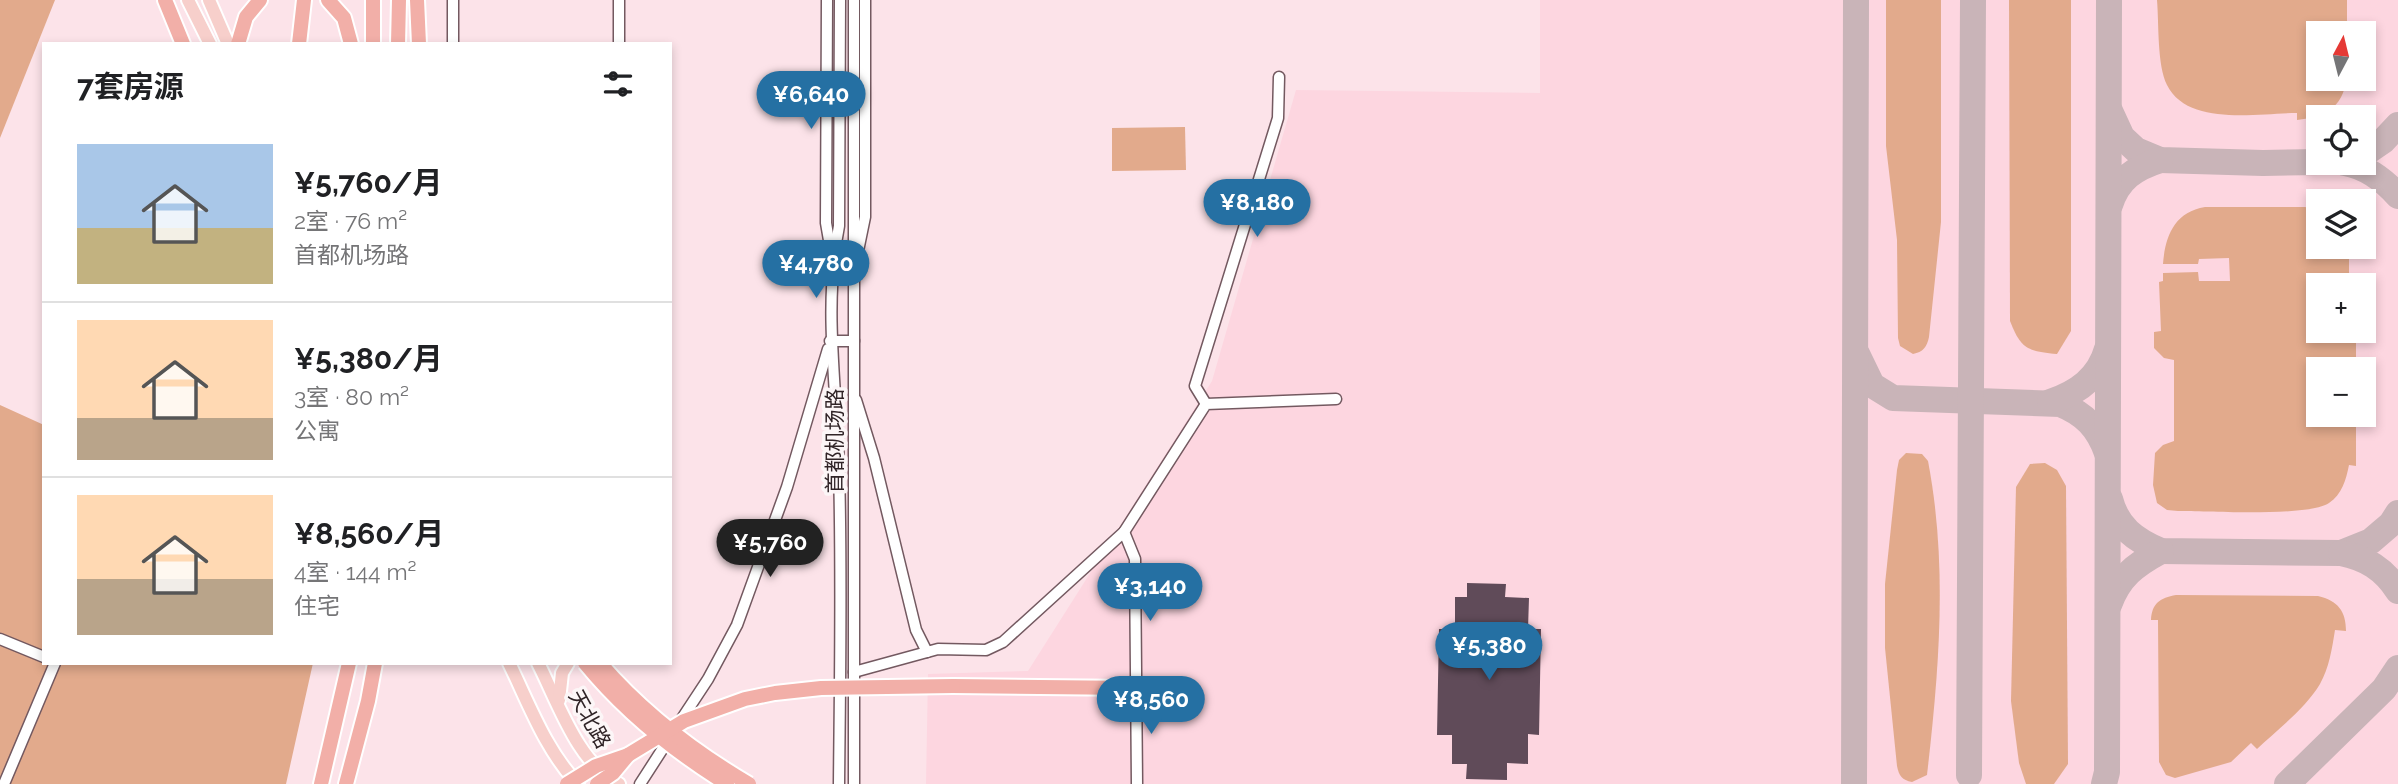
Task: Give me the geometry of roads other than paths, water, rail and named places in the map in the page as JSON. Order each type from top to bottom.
[{"type":"highway","points":[[164,0],[182,42]]},
{"type":"highway","points":[[239,42],[246,17],[260,0]]},
{"type":"highway","points":[[299,42],[304,0]]},
{"type":"highway","points":[[328,0],[344,18],[350,42]]},
{"type":"highway","points":[[373,0],[373,42]]},
{"type":"highway","points":[[398,42],[399,0]]},
{"type":"highway","points":[[417,0],[419,42]]},
{"type":"highway","points":[[321,784],[349,665]]},
{"type":"highway","points":[[346,784],[375,665]]},
{"type":"highway","points":[[587,665],[635,717],[727,784]]},
{"type":"highway","points":[[602,665],[632,698],[664,726],[708,759],[749,784]]},
{"type":"highway","points":[[567,784],[596,766],[628,755],[664,732],[704,712],[775,692],[821,688],[953,686],[1135,688]]},
{"type":"highway","points":[[597,784],[613,773],[628,755]]},
{"type":"main road","points":[[188,0],[209,42]]},
{"type":"main road","points":[[209,0],[227,42]]},
{"type":"main road","points":[[510,665],[547,741],[567,773],[578,784]]},
{"type":"main road","name":"天北路","points":[[539,665],[587,757],[604,775],[619,784]]},
{"type":"main road","points":[[559,704],[562,673],[567,665]]},
{"type":"street","points":[[453,0],[453,42]]},
{"type":"street","points":[[619,0],[619,42]]},
{"type":"street","name":"首都机场路","points":[[827,0],[826,223],[832,260]]},
{"type":"street","name":"首都机场路","points":[[839,784],[839,467],[830,341],[832,260],[839,226],[840,0]]},
{"type":"street","name":"首都机场路","points":[[854,0],[854,784]]},
{"type":"street","name":"首都机场路","points":[[855,265],[865,217],[865,0]]},
{"type":"street","points":[[1206,404],[1195,386],[1278,118],[1279,77]]},
{"type":"street","points":[[830,341],[854,341]]},
{"type":"street","name":"首都机场路","points":[[640,784],[708,679],[737,625],[787,487],[830,341]]},
{"type":"street","points":[[853,390],[874,458],[916,630],[926,652]]},
{"type":"street","points":[[1206,404],[1336,399]]},
{"type":"street","points":[[854,672],[938,649],[986,650],[995,647],[1124,532],[1206,404]]},
{"type":"street","points":[[1124,532],[1135,558],[1136,784]]},
{"type":"street","points":[[0,639],[42,656]]},
{"type":"street","points":[[4,784],[54,665]]}]
